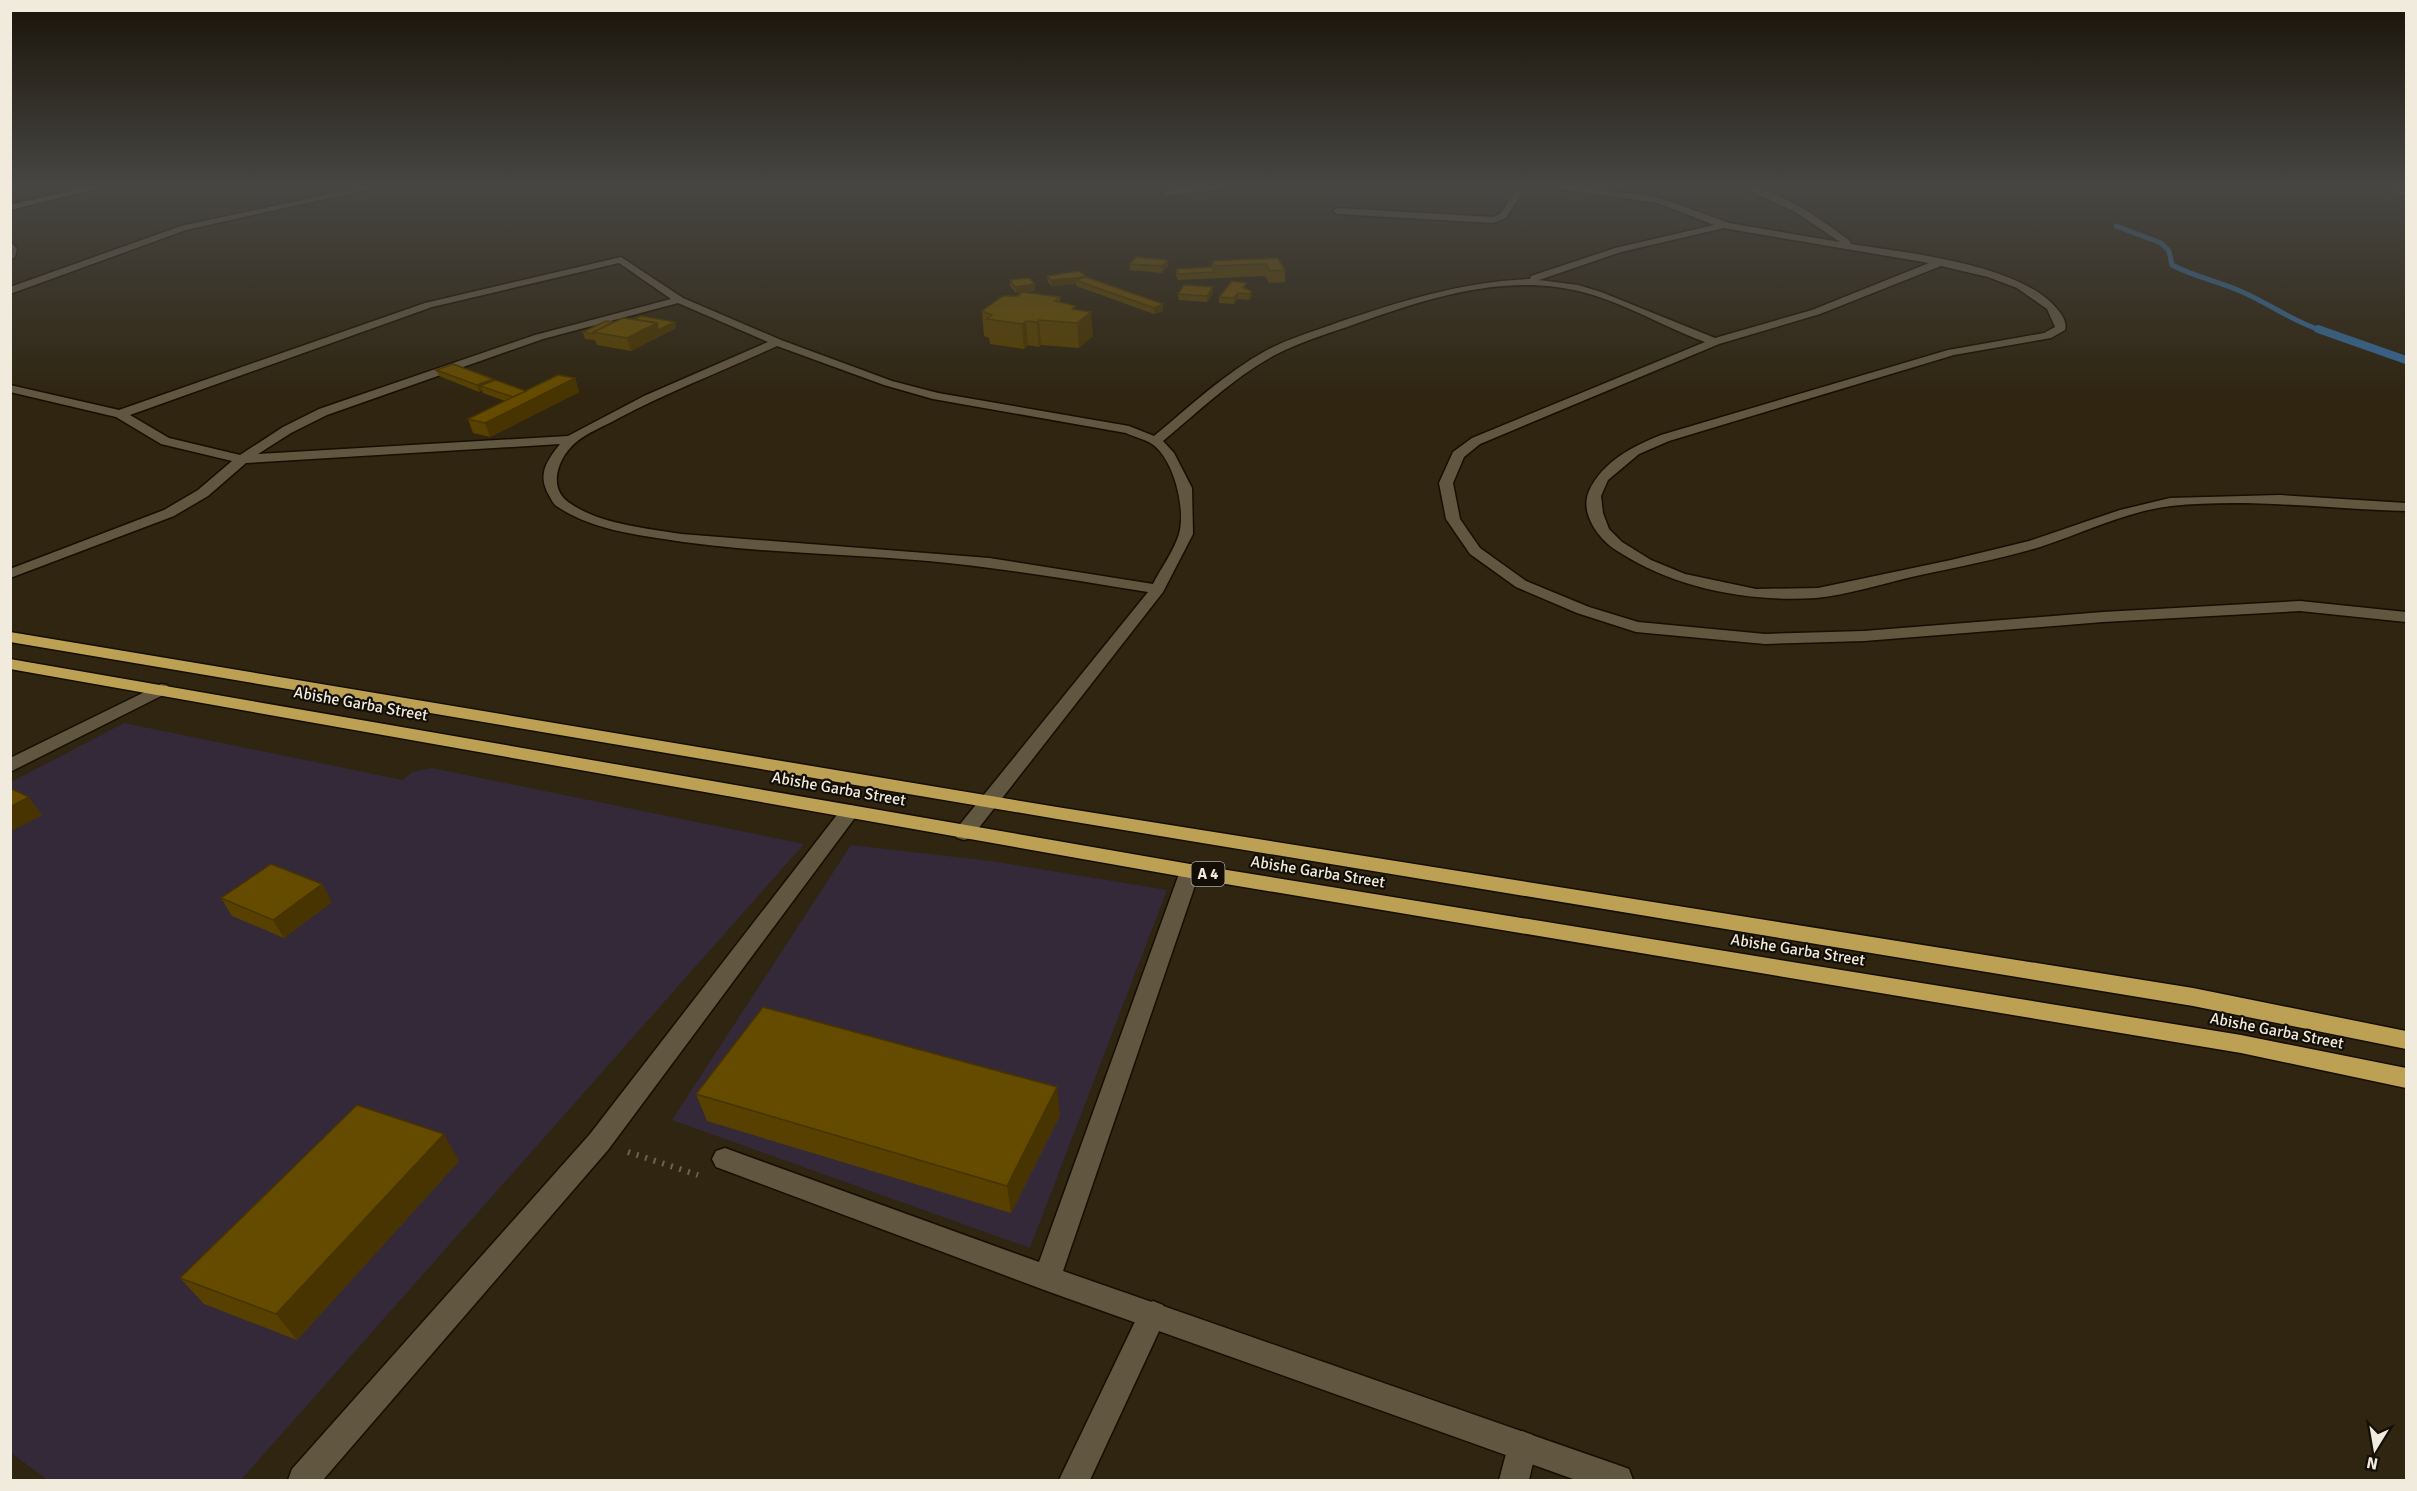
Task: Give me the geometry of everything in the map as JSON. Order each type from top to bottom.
[{"type":"highway","name":"Abishe Garba Street","points":[[10,638],[987,802],[2193,997],[2406,1040]]},
{"type":"highway","name":"Abishe Garba Street","points":[[10,664],[1190,871],[2230,1042],[2406,1078]]},
{"type":"street","points":[[10,291],[103,256]]},
{"type":"street","points":[[1156,441],[1220,388],[1271,353],[1288,345],[1394,308],[1447,293],[1524,282],[1598,256]]},
{"type":"street","points":[[1901,256],[1995,276],[2031,292],[2054,311],[2061,322],[2061,328],[2047,336],[1952,352],[1665,438],[1634,451],[1602,478],[1594,496],[1596,513],[1602,530],[1617,545],[1646,563],[1680,577],[1756,594],[1792,594],[1818,593],[2024,547],[2125,513],[2170,502],[2280,499],[2406,507]]},
{"type":"street","points":[[120,414],[429,305],[621,260],[679,300],[777,342],[888,383],[921,392],[1093,422],[1135,432],[1156,441],[1168,453],[1185,488],[1188,505],[1186,534],[1158,589],[964,832]]},
{"type":"street","points":[[1939,263],[1816,312],[1714,342],[1476,441],[1458,454],[1446,483],[1453,519],[1475,551],[1521,584],[1583,610],[1636,627],[1713,636],[1765,639],[1864,636],[2149,613],[2301,606],[2406,617]]},
{"type":"street","points":[[1524,282],[1558,284],[1589,291],[1714,342]]},
{"type":"street","points":[[10,574],[170,513],[203,493],[242,459],[305,420],[343,404],[539,337],[679,300]]},
{"type":"street","points":[[777,342],[646,401],[571,440],[553,466],[548,482],[550,492],[557,501],[570,510],[594,520],[622,528],[685,539],[1009,565],[1158,589]]},
{"type":"street","points":[[10,388],[120,414],[165,441],[242,459],[571,440]]},
{"type":"street","points":[[10,766],[161,689]]},
{"type":"street","points":[[303,1480],[599,1142],[850,811]]},
{"type":"street","points":[[1047,1278],[1190,871]]},
{"type":"street","points":[[725,1159],[1047,1278],[1618,1480]]},
{"type":"street","points":[[1074,1480],[1153,1314]]},
{"type":"street","points":[[1514,1480],[1522,1446]]},
{"type":"path","points":[[599,1142],[700,1176],[725,1159]]},
{"type":"shaded area","points":[[124,723],[403,780],[412,772],[432,768],[804,844],[241,1480],[48,1480],[11,1453],[11,782]]},
{"type":"shaded area","points":[[851,845],[991,861],[1167,890],[1030,1248],[672,1120]]},
{"type":"building","points":[[1136,257],[1168,260],[1162,266],[1130,264]]},
{"type":"building","points":[[1278,258],[1285,270],[1270,271],[1266,264],[1215,266],[1212,261]]},
{"type":"building","points":[[1212,267],[1215,272],[1178,274],[1176,269]]},
{"type":"building","points":[[1079,271],[1086,276],[1051,280],[1047,276]]},
{"type":"building","points":[[1086,277],[1163,304],[1154,308],[1075,280]]},
{"type":"building","points":[[1029,278],[1035,284],[1015,287],[1010,280]]},
{"type":"building","points":[[1232,281],[1247,283],[1243,288],[1252,291],[1249,294],[1238,293],[1234,298],[1219,297]]},
{"type":"building","points":[[1184,285],[1213,287],[1207,296],[1178,294]]},
{"type":"building","points":[[1022,292],[1060,297],[1055,301],[1076,306],[1072,309],[1091,312],[1077,323],[1039,320],[1037,322],[1026,321],[1022,324],[987,319],[992,315],[982,311],[1003,296],[1018,296]]},
{"type":"building","points":[[641,316],[675,322],[658,330],[657,323],[634,319]]},
{"type":"building","points":[[623,318],[657,323],[627,338],[593,332]]},
{"type":"building","points":[[606,321],[613,322],[593,332],[594,334],[583,332]]},
{"type":"building","points":[[453,364],[493,379],[477,385],[436,370]]},
{"type":"building","points":[[558,375],[575,378],[485,423],[468,419]]},
{"type":"building","points":[[495,380],[526,391],[513,397],[480,386]]},
{"type":"building","points":[[10,788],[29,797],[10,807]]},
{"type":"building","points":[[271,864],[322,884],[273,920],[221,898]]},
{"type":"building","points":[[763,1007],[1057,1087],[1007,1186],[696,1094]]},
{"type":"building","points":[[357,1105],[444,1134],[276,1314],[180,1278]]},
{"type":"waterway","points":[[2170,256],[2172,265],[2238,290],[2319,329]]},
{"type":"waterway","points":[[2319,329],[2406,360]]},
{"type":"waterway","points":[[2319,329],[2323,331]]}]
